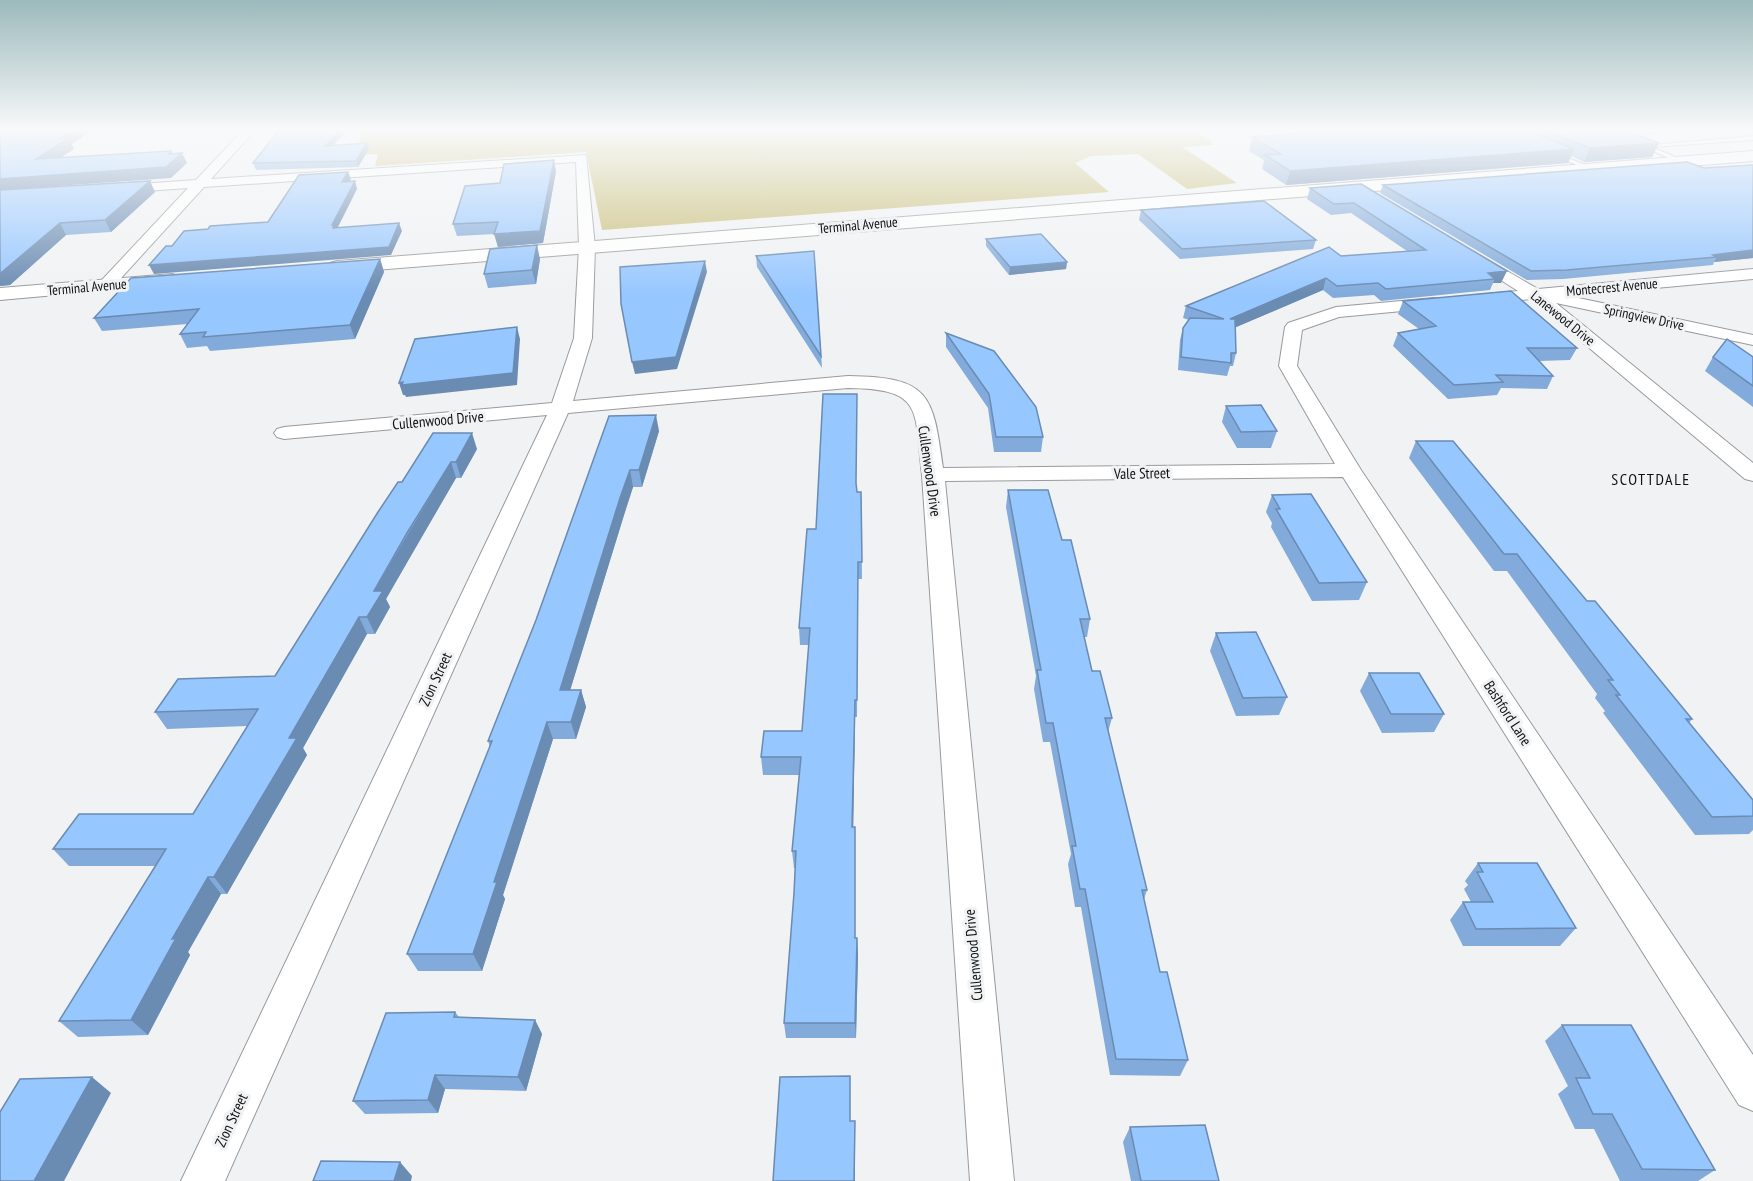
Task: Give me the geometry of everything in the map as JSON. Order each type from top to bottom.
[{"type":"street","points":[[105,189],[196,184]]},
{"type":"street","points":[[106,285],[198,184]]},
{"type":"street","name":"Zion Street","points":[[203,1181],[560,409],[583,338],[587,247],[583,184]]},
{"type":"street","name":"Terminal Avenue","points":[[320,268],[1368,184]]},
{"type":"street","points":[[1356,185],[1388,205]]},
{"type":"street","name":"Lanewood Drive","points":[[1456,246],[1535,294],[1753,474]]},
{"type":"street","name":"Montecrest Avenue","points":[[1294,327],[1336,312],[1753,274]]},
{"type":"street","name":"Terminal Avenue","points":[[0,294],[189,278]]},
{"type":"street","name":"Springview Drive","points":[[1535,294],[1753,340]]},
{"type":"street","name":"Bashford Lane","points":[[1294,327],[1288,366],[1350,470],[1753,1091]]},
{"type":"street","name":"Cullenwood Drive","points":[[284,433],[848,382],[873,382],[894,387],[910,394],[921,404],[933,475],[992,1181]]},
{"type":"street","name":"Vale Street","points":[[933,475],[1350,470]]},
{"type":"shaded area","points":[[593,184],[1100,184],[1109,192],[602,230]]},
{"type":"shaded area","points":[[1180,184],[1228,184],[1187,189]]},
{"type":"building","points":[[98,184],[146,184],[105,220],[60,223],[0,273],[0,190]]},
{"type":"building","points":[[293,184],[353,184],[332,225],[334,225],[333,228],[399,223],[389,247],[149,265],[166,246],[172,246],[184,231],[208,229],[210,226],[268,222]]},
{"type":"building","points":[[549,184],[540,231],[494,234],[498,222],[453,224],[465,186]]},
{"type":"building","points":[[1361,184],[1507,271],[1488,273],[1495,279],[1386,289],[1378,283],[1337,286],[1326,278],[1230,319],[1235,319],[1236,353],[1231,353],[1231,363],[1181,357],[1183,328],[1190,318],[1224,319],[1186,306],[1329,247],[1341,256],[1426,250],[1354,203],[1334,204],[1310,188]]},
{"type":"building","points":[[1753,184],[1753,250],[1713,255],[1717,257],[1531,271],[1383,185]]},
{"type":"building","points":[[1264,201],[1316,240],[1182,249],[1141,210]]},
{"type":"building","points":[[1041,234],[1067,262],[1010,267],[986,239]]},
{"type":"building","points":[[537,245],[532,270],[484,274],[490,249]]},
{"type":"building","points":[[814,251],[821,356],[756,256]]},
{"type":"building","points":[[380,259],[350,325],[203,337],[206,332],[180,334],[199,309],[94,318],[131,278]]},
{"type":"building","points":[[705,261],[676,357],[632,362],[621,304],[620,267]]},
{"type":"building","points":[[1511,291],[1577,348],[1527,348],[1553,376],[1496,375],[1503,382],[1454,385],[1398,333],[1436,326],[1403,301]]},
{"type":"building","points":[[517,327],[513,373],[402,385],[403,382],[399,383],[415,339]]},
{"type":"building","points":[[946,333],[994,351],[1036,407],[1043,437],[996,437],[989,394]]},
{"type":"building","points":[[1727,339],[1753,357],[1753,386],[1713,357]]},
{"type":"building","points":[[823,394],[857,394],[856,483],[857,492],[861,492],[862,562],[858,562],[857,700],[855,700],[852,827],[855,827],[855,938],[857,938],[855,1023],[784,1023],[796,851],[792,851],[801,757],[761,757],[764,731],[802,731],[810,628],[799,628],[807,529],[816,529]]},
{"type":"building","points":[[1261,405],[1277,431],[1241,432],[1226,406]]},
{"type":"building","points":[[656,415],[639,470],[630,470],[620,498],[560,690],[581,690],[571,722],[547,722],[494,882],[497,882],[473,954],[407,954],[492,741],[488,741],[536,620],[609,416]]},
{"type":"building","points":[[433,433],[472,433],[456,462],[451,462],[407,533],[374,591],[383,591],[367,617],[359,617],[289,738],[297,738],[214,877],[208,877],[172,939],[176,938],[131,1020],[59,1021],[166,849],[53,849],[79,814],[193,814],[258,709],[155,712],[178,679],[275,676],[378,512],[398,482],[402,482]]},
{"type":"building","points":[[1416,441],[1453,441],[1587,601],[1595,601],[1692,719],[1686,719],[1753,800],[1753,816],[1712,817],[1616,695],[1620,695],[1608,680],[1613,680],[1517,554],[1504,554]]},
{"type":"building","points":[[1008,490],[1048,490],[1062,540],[1071,540],[1090,619],[1080,619],[1092,671],[1100,671],[1112,718],[1105,718],[1147,890],[1142,890],[1160,972],[1167,972],[1188,1060],[1116,1059],[1085,889],[1080,889],[1072,846],[1076,846],[1053,723],[1046,723],[1037,670],[1041,670]]},
{"type":"building","points":[[1311,494],[1367,582],[1319,583],[1276,509],[1280,509],[1272,495]]},
{"type":"building","points":[[1256,632],[1287,697],[1243,698],[1216,633]]},
{"type":"building","points":[[1369,673],[1419,673],[1444,714],[1391,714]]},
{"type":"building","points":[[1478,863],[1537,863],[1576,928],[1476,929],[1463,902],[1493,902],[1477,872],[1483,872]]},
{"type":"building","points":[[455,1012],[454,1017],[535,1020],[518,1077],[435,1075],[428,1100],[353,1101],[386,1013]]},
{"type":"building","points":[[1562,1025],[1631,1025],[1715,1170],[1642,1169],[1612,1114],[1593,1114],[1576,1078],[1590,1078]]},
{"type":"building","points":[[850,1076],[850,1121],[855,1121],[854,1181],[773,1181],[780,1077]]},
{"type":"building","points":[[92,1077],[34,1181],[0,1181],[0,1112],[20,1079]]},
{"type":"building","points":[[1205,1125],[1219,1181],[1141,1181],[1130,1127]]},
{"type":"building","points":[[321,1161],[400,1162],[394,1181],[313,1181]]},
{"type":"district","name":"SCOTTDALE","points":[[1651,479]]}]
